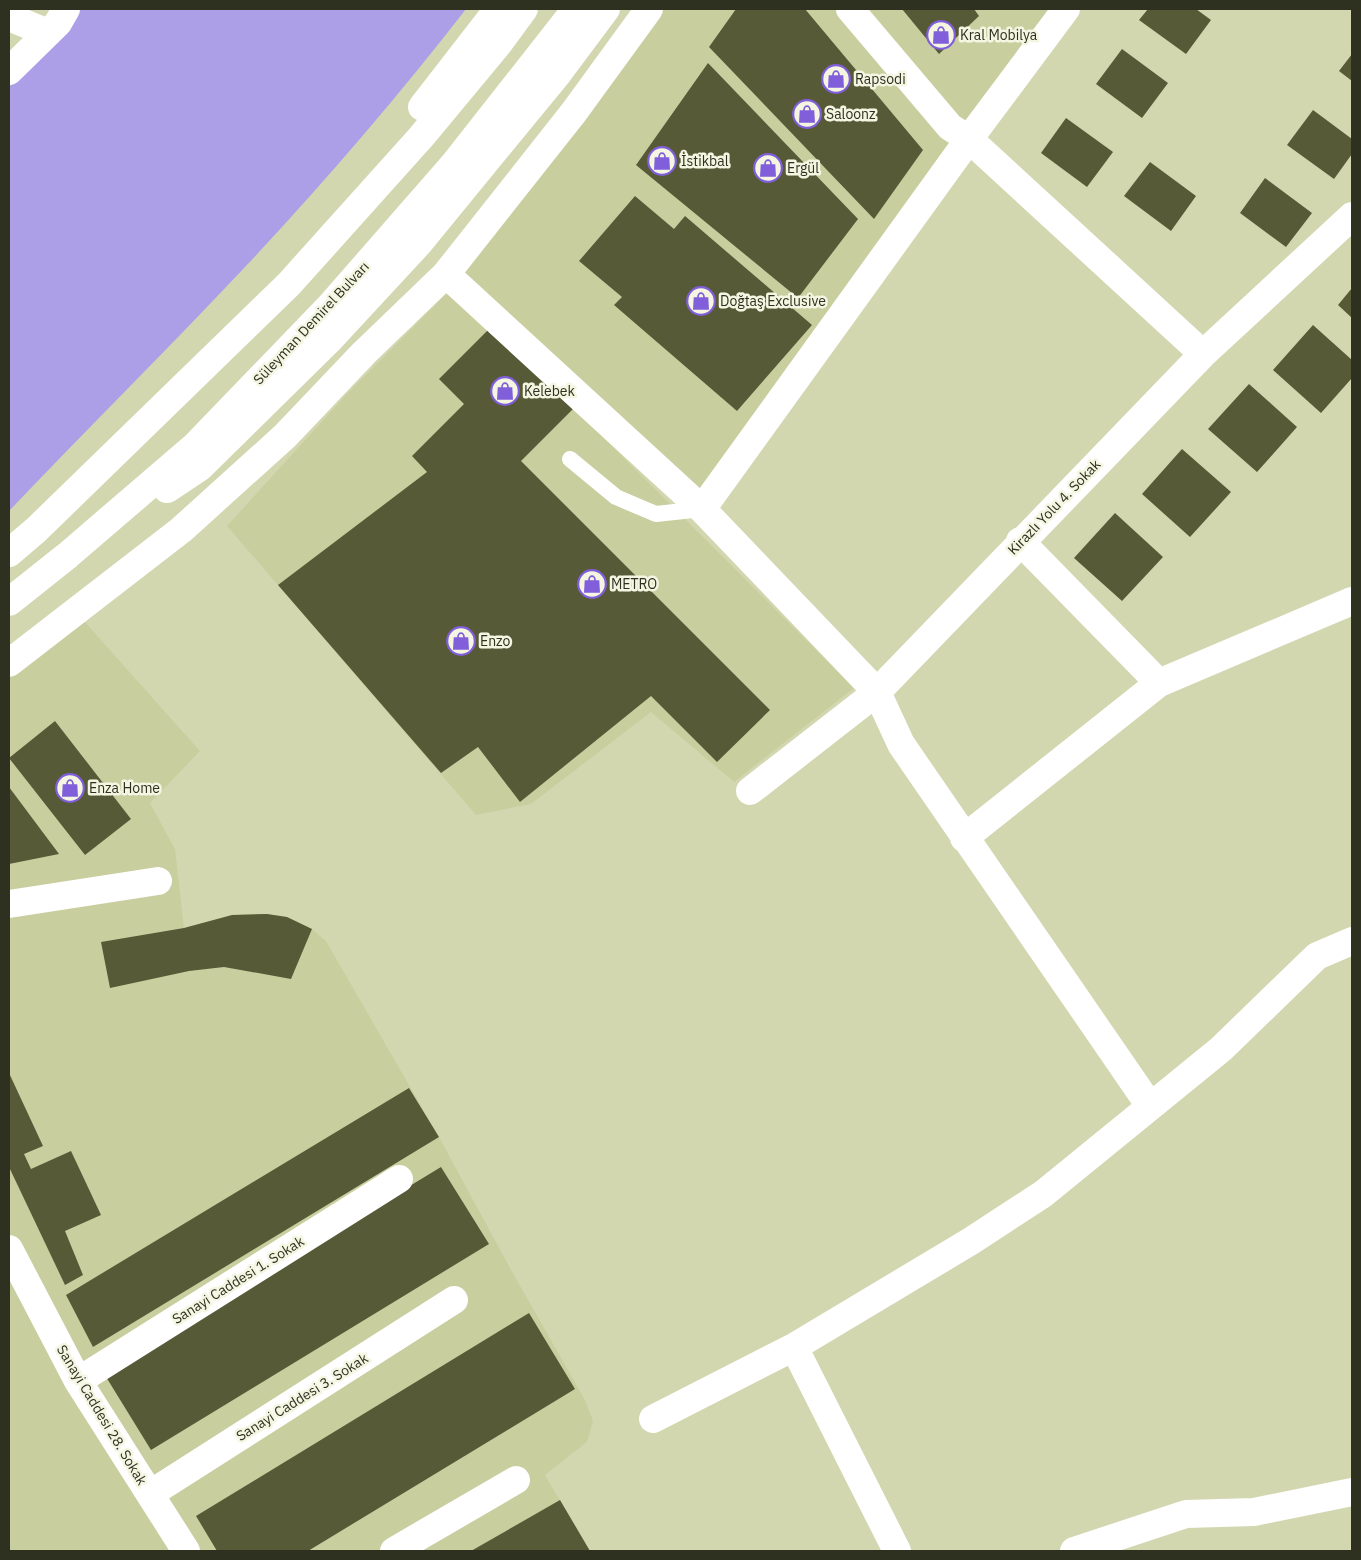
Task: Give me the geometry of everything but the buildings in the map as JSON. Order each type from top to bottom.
[{"type":"main road","points":[[9,71],[48,33],[66,9]]},
{"type":"main road","points":[[36,530],[141,404],[301,245],[421,109],[498,9]]},
{"type":"main road","points":[[9,553],[36,530],[289,284],[421,137],[499,43],[524,9]]},
{"type":"main road","name":"Süleyman Demirel Bulvarı","points":[[9,602],[68,555],[196,445],[331,305],[455,163],[576,9]]},
{"type":"main road","points":[[68,555],[200,467],[330,338],[418,244],[559,72],[606,9]]},
{"type":"main road","points":[[9,663],[181,530],[285,436],[364,353],[446,274],[574,112],[649,9]]},
{"type":"main road","points":[[850,9],[950,127],[969,138],[1203,354]]},
{"type":"main road","points":[[702,509],[969,138],[1066,9]]},
{"type":"main road","points":[[9,17],[48,33]]},
{"type":"main road","name":"Kirazlı Yolu 4. Sokak","points":[[750,791],[877,692],[1020,541],[1203,354],[1352,216]]},
{"type":"main road","points":[[446,274],[702,509],[877,692],[901,744],[1150,1106]]},
{"type":"main road","points":[[1020,541],[1158,683]]},
{"type":"main road","points":[[964,838],[1158,683],[1352,601]]},
{"type":"main road","points":[[9,904],[158,881]]},
{"type":"main road","points":[[653,1419],[794,1347],[971,1241],[1043,1194],[1221,1049],[1317,956],[1352,941]]},
{"type":"main road","name":"Sanayi Caddesi 1. Sokak","points":[[78,1381],[399,1179]]},
{"type":"main road","name":"Sanayi Caddesi 28. Sokak","points":[[9,1249],[78,1381],[186,1551]]},
{"type":"main road","name":"Sanayi Caddesi 3. Sokak","points":[[150,1494],[454,1300]]},
{"type":"main road","points":[[794,1347],[897,1551]]},
{"type":"main road","points":[[394,1551],[516,1480]]},
{"type":"main road","points":[[1074,1551],[1186,1514],[1254,1512],[1352,1492]]},
{"type":"lane","points":[[570,459],[616,497],[656,514],[702,509]]},
{"type":"shaded area","points":[[79,9],[466,9],[386,108],[274,236],[9,511],[9,87],[67,30]]},
{"type":"shaded area","points":[[649,9],[1066,9],[702,509],[446,274]]},
{"type":"shaded area","points":[[450,290],[574,408],[854,688],[734,782],[651,712],[531,804],[476,815],[227,526],[345,396]]},
{"type":"shaded area","points":[[76,612],[200,751],[150,803],[175,849],[184,928],[232,915],[267,914],[287,917],[312,929],[326,941],[439,1137],[586,1402],[593,1421],[587,1442],[545,1475],[590,1551],[9,1551],[9,663]]},
{"type":"place","name":"Kral Mobilya","points":[[941,35]]},
{"type":"place","name":"Rapsodi","points":[[836,79]]},
{"type":"place","name":"Saloonz","points":[[807,114]]},
{"type":"place","name":"İstikbal","points":[[662,161]]},
{"type":"place","name":"Ergül","points":[[768,168]]},
{"type":"place","name":"Doğtaş Exclusive","points":[[701,301]]},
{"type":"place","name":"Kelebek","points":[[505,391]]},
{"type":"place","name":"METRO","points":[[592,584]]},
{"type":"place","name":"Enzo","points":[[461,641]]},
{"type":"place","name":"Enza Home","points":[[70,788]]}]
